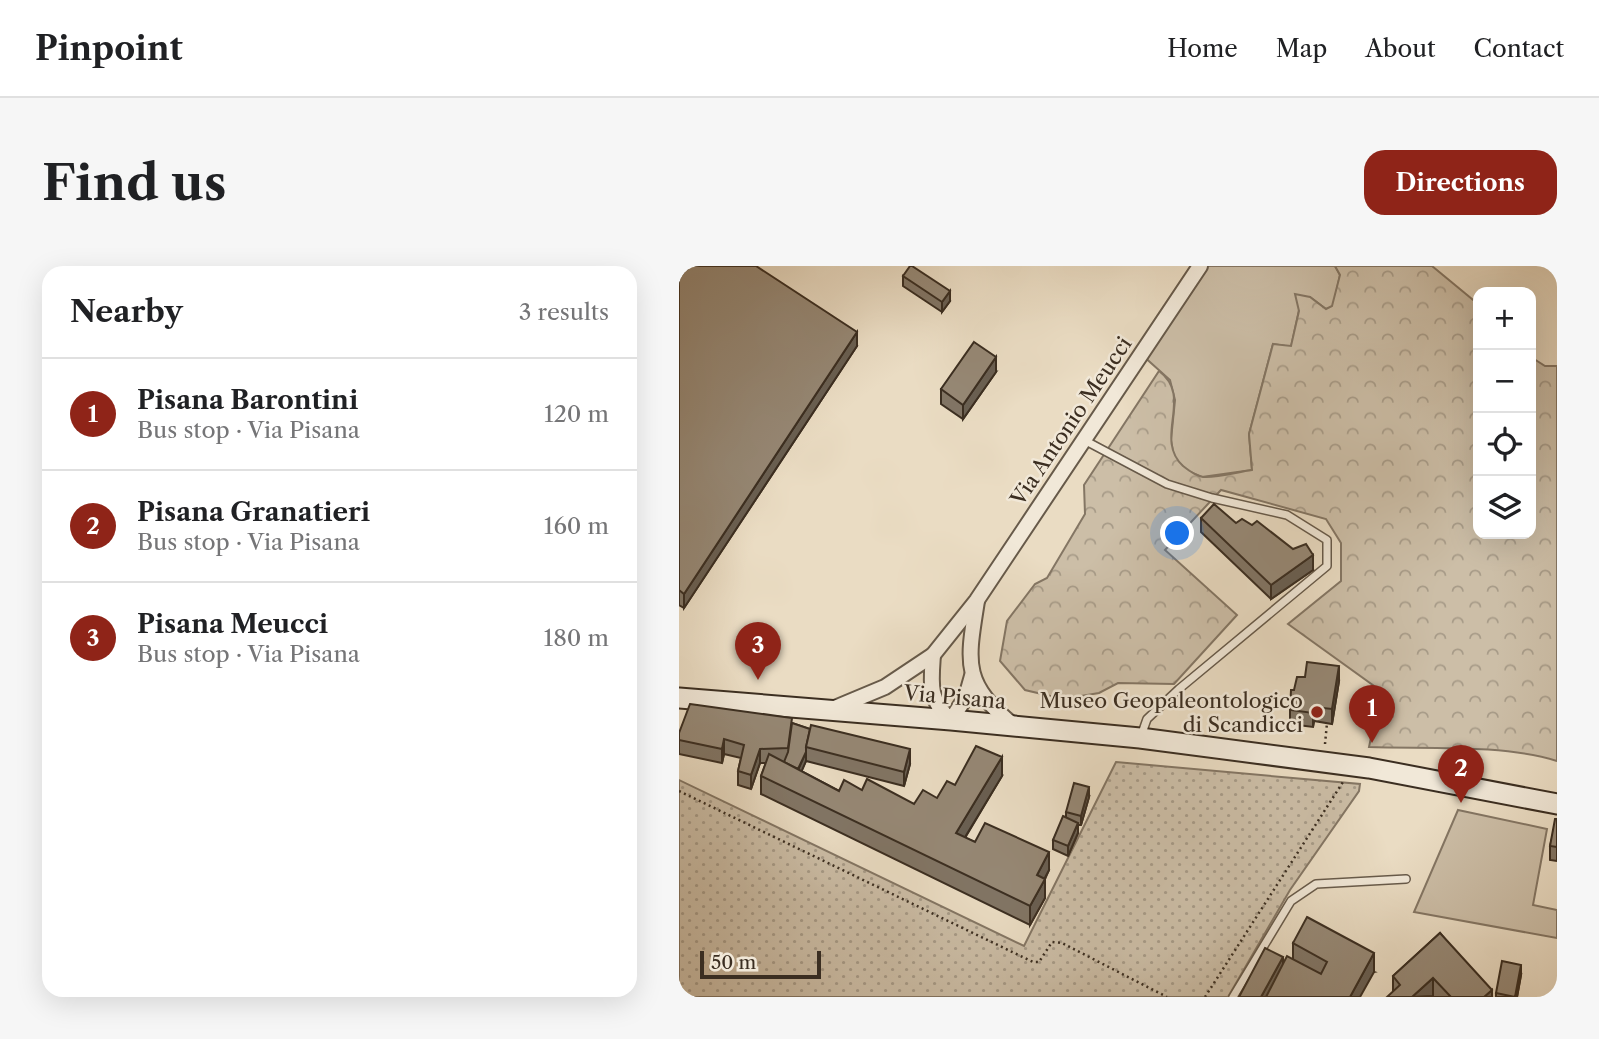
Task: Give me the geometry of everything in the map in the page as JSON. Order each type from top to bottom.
[{"type":"main road","name":"Via Pisana","points":[[679,698],[1140,738],[1354,765],[1557,804]]},
{"type":"street","name":"Via Antonio Meucci","points":[[829,710],[885,687],[933,654],[977,600],[1199,266]]},
{"type":"street","name":"Via Antonio Meucci","points":[[951,720],[966,697],[972,676],[970,647],[977,600]]},
{"type":"street","points":[[933,654],[933,693],[939,709],[951,720]]},
{"type":"street","points":[[972,676],[983,697],[1014,726]]},
{"type":"lane","points":[[1083,440],[1167,484],[1287,516],[1327,540],[1327,566],[1179,689],[1147,719],[1140,738]]},
{"type":"lane","points":[[1233,997],[1291,901],[1316,884],[1406,879]]},
{"type":"path","points":[[1323,762],[1327,723]]},
{"type":"path","points":[[1205,997],[1354,765]]},
{"type":"path","points":[[679,791],[1024,958],[1039,962],[1052,942],[1062,943],[1167,997]]},
{"type":"green space","points":[[1200,266],[1335,266],[1340,275],[1333,307],[1326,309],[1310,297],[1299,310],[1291,347],[1273,344],[1249,434],[1252,470],[1202,477],[1188,471],[1174,458],[1171,440],[1175,400],[1170,380],[1141,354]]},
{"type":"green space","points":[[1335,266],[1432,266],[1473,300],[1473,539],[1536,539],[1536,360],[1545,366],[1557,366],[1557,761],[1489,750],[1369,747],[1381,691],[1288,624],[1341,581],[1341,543],[1326,519],[1221,490],[1165,550],[1237,615],[1174,684],[1118,683],[1099,693],[1063,699],[1025,690],[1000,661],[1007,621],[1035,584],[1047,578],[1085,514],[1084,485],[1159,371],[1169,381],[1173,393],[1172,443],[1175,455],[1183,466],[1203,477],[1252,470],[1249,434],[1273,344],[1291,346],[1299,311],[1295,294],[1310,297],[1326,309],[1332,306],[1340,275]]},
{"type":"green space","points":[[1116,762],[1360,784],[1359,791],[1290,890],[1228,997],[679,997],[679,780],[1024,946]]},
{"type":"green space","points":[[1458,810],[1547,829],[1533,905],[1557,910],[1557,938],[1414,912]]},
{"type":"building","points":[[679,266],[756,266],[857,332],[684,594],[679,590]]},
{"type":"building","points":[[910,266],[950,291],[942,302],[903,276]]},
{"type":"building","points":[[974,342],[996,357],[963,405],[941,389]]},
{"type":"building","points":[[1214,504],[1236,523],[1242,519],[1252,525],[1257,521],[1293,549],[1306,544],[1313,555],[1271,585],[1201,518]]},
{"type":"building","points":[[1307,662],[1339,666],[1332,709],[1314,707],[1313,713],[1290,710],[1291,690],[1294,690],[1297,677],[1305,677]]},
{"type":"building","points":[[690,704],[792,718],[788,748],[760,749],[751,775],[738,771],[744,745],[724,739],[722,749],[679,740]]},
{"type":"building","points":[[792,723],[810,729],[806,752],[798,769],[784,762]]},
{"type":"building","points":[[811,725],[910,749],[904,772],[806,747]]},
{"type":"building","points":[[976,746],[1002,757],[956,833],[975,842],[985,823],[1049,852],[1037,875],[1045,879],[1030,906],[761,776],[769,754],[839,791],[844,780],[862,790],[867,779],[914,804],[923,790],[937,798],[947,781],[955,785]]},
{"type":"building","points":[[1074,783],[1089,787],[1081,816],[1066,812]]},
{"type":"building","points":[[1063,816],[1078,823],[1068,846],[1053,840]]},
{"type":"building","points":[[1557,819],[1557,847],[1550,846]]},
{"type":"building","points":[[1307,917],[1374,953],[1350,997],[1266,997],[1287,956],[1321,974],[1327,962],[1293,943]]},
{"type":"building","points":[[1440,933],[1492,990],[1484,997],[1451,997],[1433,978],[1412,997],[1387,997],[1400,985],[1393,976]]},
{"type":"building","points":[[1265,948],[1283,957],[1261,997],[1239,997]]},
{"type":"building","points":[[1502,961],[1521,965],[1515,997],[1496,993]]},
{"type":"place","name":"Pisana Meucci","points":[[758,680]]},
{"type":"place","name":"Museo Geopaleontologico di Scandicci","points":[[1317,712]]},
{"type":"place","name":"Pisana Barontini","points":[[1372,743]]},
{"type":"place","name":"Pisana Granatieri","points":[[1461,803]]}]
